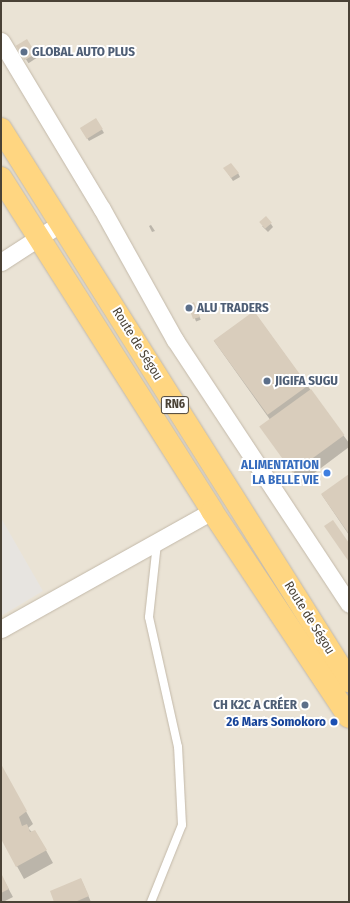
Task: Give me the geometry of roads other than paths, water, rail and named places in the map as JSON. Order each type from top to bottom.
[{"type":"highway","name":"Route de Ségou","points":[[1,129],[347,675]]},
{"type":"highway","name":"Route de Ségou","points":[[1,178],[212,510],[349,717]]},
{"type":"street","points":[[1,41],[102,209],[175,340],[349,604]]},
{"type":"street","points":[[1,262],[61,223]]},
{"type":"street","points":[[1,629],[212,510]]},
{"type":"lane","points":[[151,902],[182,825],[178,747],[149,618],[157,541]]},
{"type":"place","name":"GLOBAL AUTO PLUS","points":[[24,52]]},
{"type":"place","name":"ALU TRADERS","points":[[189,308]]},
{"type":"place","name":"JIGIFA SUGU","points":[[267,381]]},
{"type":"place","name":"ALIMENTATION LA BELLE VIE","points":[[327,473]]},
{"type":"place","name":"CH K2C A CRÉER","points":[[305,705]]},
{"type":"place","name":"26 Mars Somokoro","points":[[334,722]]}]
